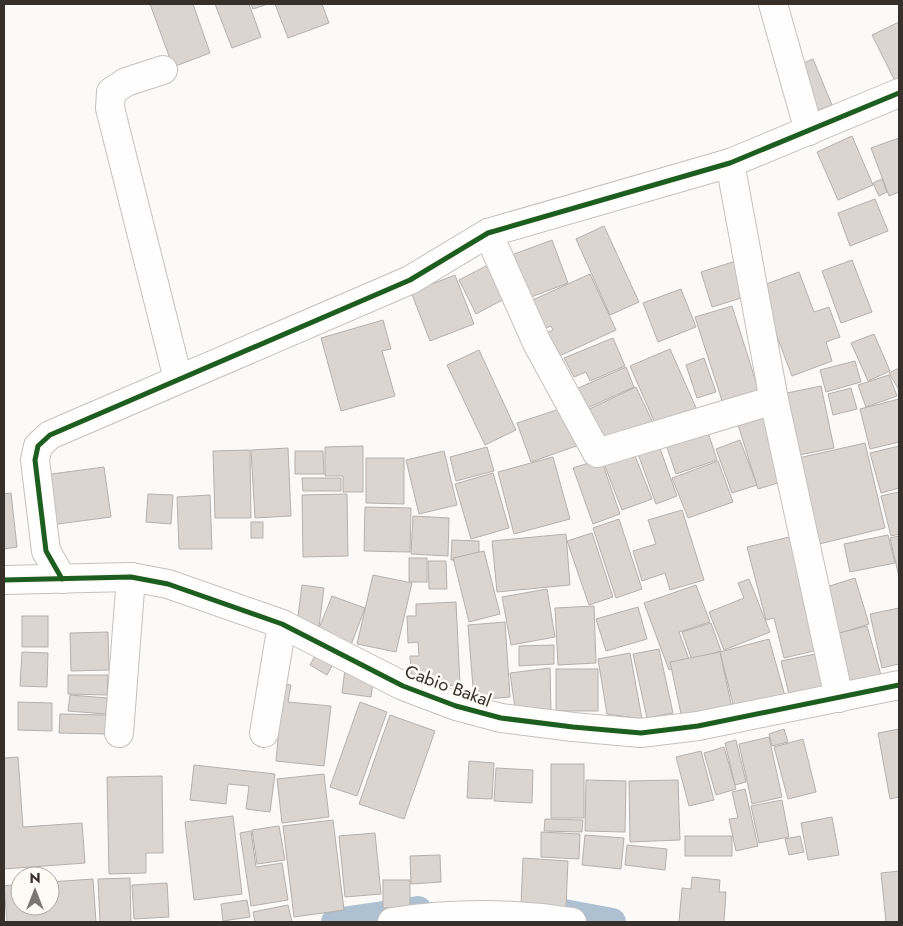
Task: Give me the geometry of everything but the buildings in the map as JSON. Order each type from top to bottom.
[{"type":"street","points":[[773,4],[809,130]]},
{"type":"street","points":[[163,70],[126,82],[111,92],[110,108],[178,379]]},
{"type":"street","points":[[62,579],[46,551],[35,460],[38,446],[50,435],[410,280],[488,232],[730,163],[899,93]]},
{"type":"street","points":[[730,163],[774,400],[839,698]]},
{"type":"street","points":[[488,232],[537,343],[597,453],[774,400]]},
{"type":"street","points":[[119,733],[131,577]]},
{"type":"street","name":"Cabio Bakal","points":[[4,580],[131,577],[168,584],[282,624],[403,686],[456,706],[500,718],[572,727],[642,733],[698,726],[899,685]]},
{"type":"street","points":[[264,733],[282,624]]},
{"type":"street","points":[[392,922],[424,917],[478,916],[543,918],[572,922]]},
{"type":"waterway","points":[[335,922],[418,910]]},
{"type":"waterway","points":[[548,910],[612,922]]},
{"type":"cycle path","points":[[62,579],[46,551],[35,460],[38,446],[50,435],[410,280],[488,233],[730,163],[899,93]]},
{"type":"cycle path","points":[[4,580],[131,577],[168,584],[282,624],[403,686],[456,706],[501,718],[573,727],[641,733],[698,726],[899,685]]}]
